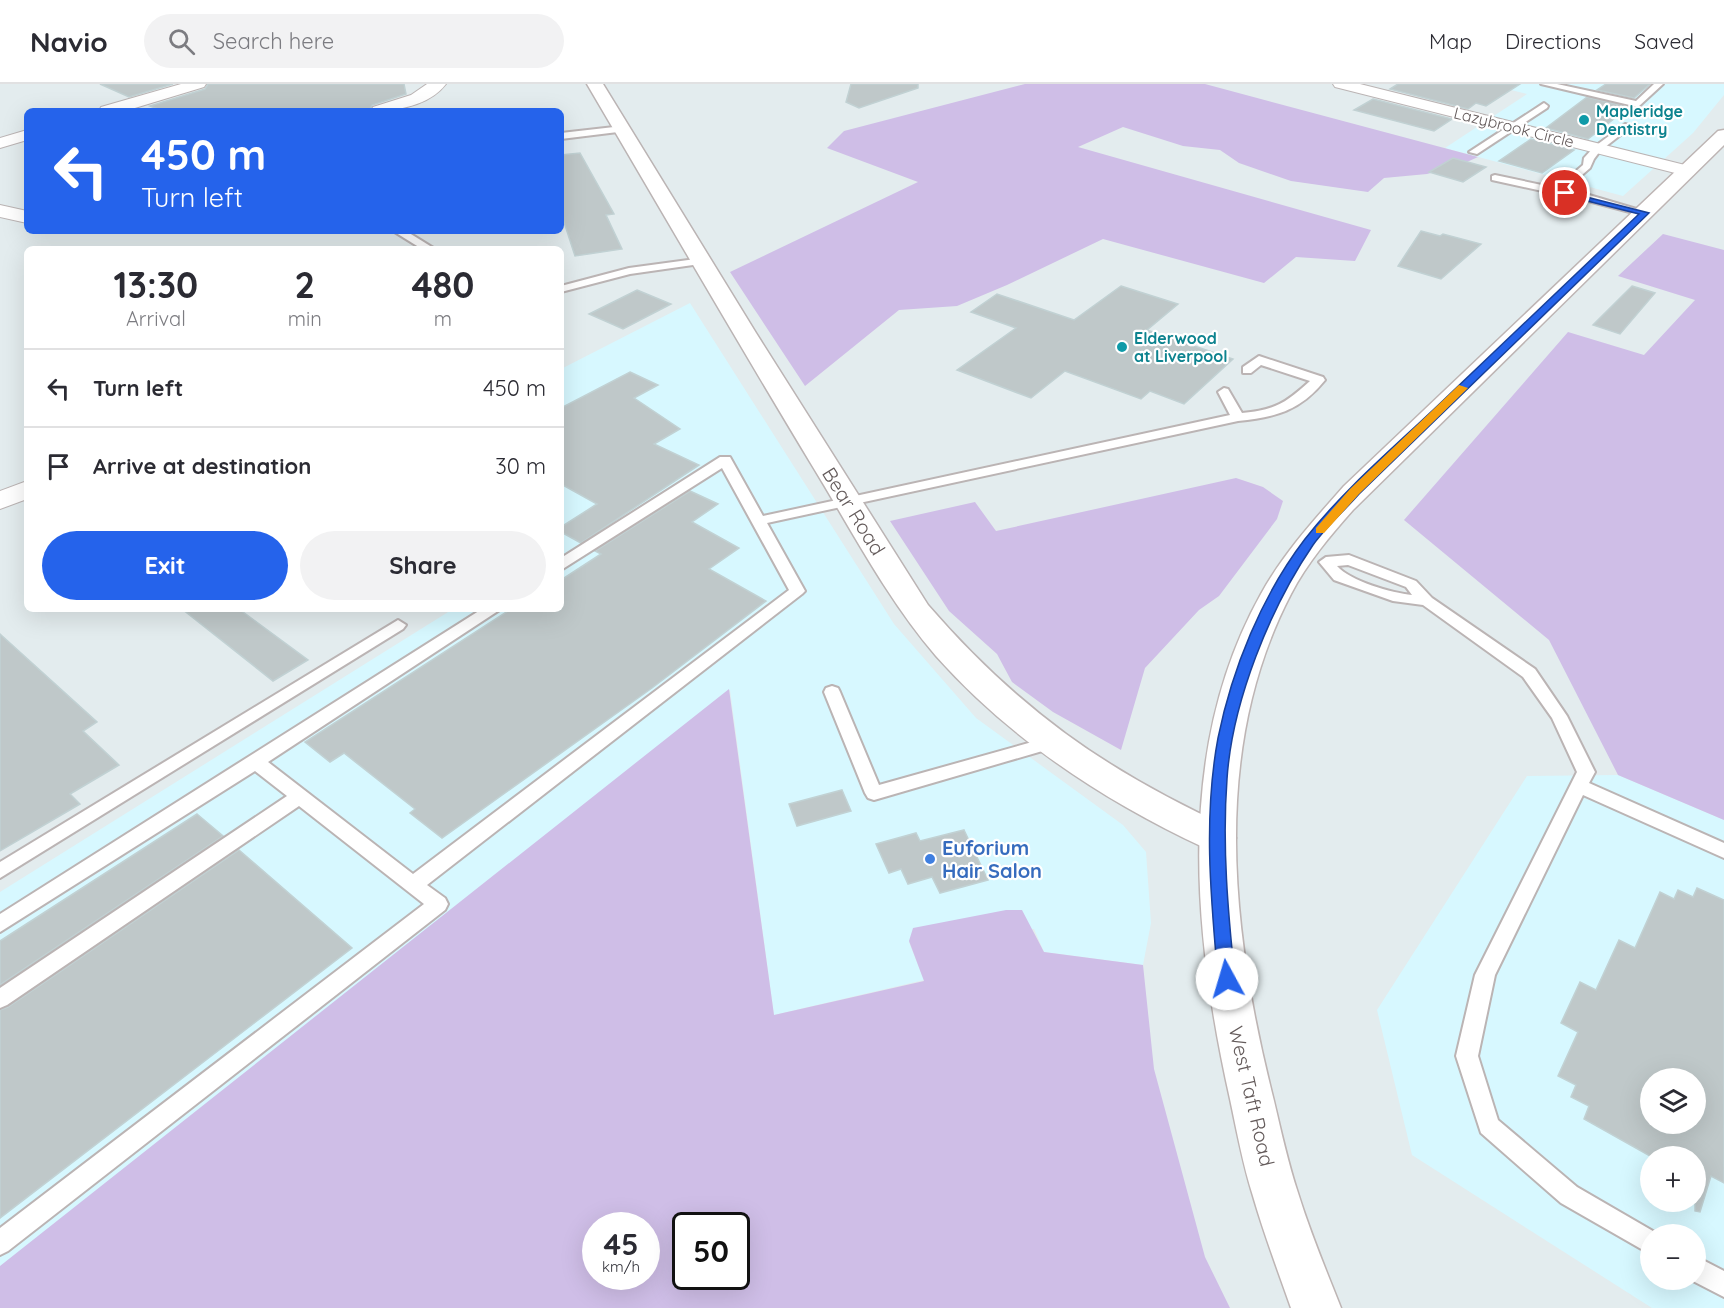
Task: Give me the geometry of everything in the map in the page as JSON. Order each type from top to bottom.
[{"type":"main road","name":"Bear Road","points":[[595,84],[744,333],[917,612],[942,644],[995,698],[1050,743],[1130,796],[1218,838]]},
{"type":"main road","name":"West Taft Road","points":[[1316,1308],[1278,1204],[1243,1069],[1227,979],[1218,890],[1219,778],[1226,736],[1247,661],[1275,596],[1314,558],[1310,542],[1354,492],[1724,135]]},
{"type":"street","points":[[117,108],[198,84]]},
{"type":"street","points":[[388,108],[417,98],[438,84]]},
{"type":"street","name":"Lazybrook Circle","points":[[1341,84],[1687,171]]},
{"type":"street","points":[[0,142],[24,136]]},
{"type":"street","points":[[0,211],[24,216]]},
{"type":"street","points":[[0,501],[24,490]]},
{"type":"lane","points":[[1545,84],[1638,104],[1659,84]]},
{"type":"lane","points":[[1474,152],[1544,106]]},
{"type":"lane","points":[[1572,179],[1587,166],[1589,158],[1597,148],[1628,126]]},
{"type":"lane","points":[[564,136],[623,129]]},
{"type":"lane","points":[[1495,178],[1589,198],[1645,213]]},
{"type":"lane","points":[[403,234],[425,246]]},
{"type":"lane","points":[[564,288],[629,271],[703,261]]},
{"type":"lane","points":[[758,520],[1238,417],[1275,414],[1288,408],[1318,380],[1259,360],[1247,370]]},
{"type":"lane","points":[[1224,392],[1238,417]]},
{"type":"lane","points":[[413,885],[797,591],[725,460],[564,563]]},
{"type":"lane","points":[[1314,558],[1349,560],[1411,584],[1427,601],[1529,673],[1559,716],[1586,772],[1485,975],[1467,1056],[1489,1126],[1569,1195],[1640,1236]]},
{"type":"lane","points":[[0,924],[488,612]]},
{"type":"lane","points":[[0,871],[398,625]]},
{"type":"lane","points":[[832,692],[874,793],[1050,743]]},
{"type":"lane","points":[[0,1243],[438,904],[256,762]]},
{"type":"lane","points":[[1580,786],[1724,851]]},
{"type":"lane","points":[[0,999],[300,796]]},
{"type":"lane","points":[[1706,1274],[1724,1285]]},
{"type":"shaded area","points":[[1025,84],[1205,84],[1478,157],[1458,166],[1427,174],[1384,178],[1368,192],[1291,181],[1239,163],[1220,150],[1183,146],[1123,127],[1078,147],[1371,230],[1355,261],[1296,257],[1264,283],[1103,239],[957,306],[899,310],[805,386],[730,272],[918,182],[827,148],[844,131]]},
{"type":"shaded area","points":[[1487,84],[1724,84],[1724,95],[1693,133],[1623,196],[1445,148],[1527,94]]},
{"type":"shaded area","points":[[1663,234],[1724,250],[1724,820],[1618,775],[1549,640],[1404,520],[1568,332],[1644,355],[1695,300],[1618,276]]},
{"type":"shaded area","points":[[690,303],[894,624],[976,718],[1123,825],[1146,852],[1151,923],[1143,965],[1044,952],[1034,929],[909,942],[924,980],[774,1015],[730,690],[0,1267],[0,892],[448,612],[564,612],[564,367]]},
{"type":"shaded area","points":[[1236,478],[1263,487],[1283,501],[1277,519],[1219,596],[1199,610],[1145,668],[1121,750],[1053,712],[1012,682],[997,654],[949,611],[890,521],[975,502],[996,531]]},
{"type":"shaded area","points":[[729,689],[774,1015],[924,981],[909,941],[913,928],[1006,910],[1022,910],[1044,952],[1143,965],[1154,1069],[1205,1257],[1230,1308],[0,1308],[0,1266]]},
{"type":"shaded area","points":[[1618,775],[1724,820],[1724,1308],[1652,1308],[1412,1155],[1377,1010],[1527,776]]},
{"type":"building","points":[[100,84],[173,84],[129,97]]},
{"type":"building","points":[[208,84],[404,84],[406,94],[372,105],[370,108],[155,108],[150,106],[205,89]]},
{"type":"building","points":[[851,84],[918,84],[918,88],[859,108],[846,102]]},
{"type":"building","points":[[1398,84],[1520,84],[1486,106],[1476,103],[1468,109],[1390,89]]},
{"type":"building","points":[[1606,84],[1650,84],[1634,98],[1597,90]]},
{"type":"building","points":[[1587,97],[1625,106],[1612,118],[1615,118],[1588,139],[1546,128]]},
{"type":"building","points":[[1373,99],[1452,119],[1434,131],[1354,110]]},
{"type":"building","points":[[1531,139],[1574,150],[1542,173],[1499,161]]},
{"type":"building","points":[[580,153],[614,214],[606,215],[622,249],[575,256],[564,222],[564,155]]},
{"type":"building","points":[[1453,158],[1486,167],[1463,182],[1429,172]]},
{"type":"building","points":[[1421,231],[1481,244],[1441,279],[1398,266]]},
{"type":"building","name":"Elderwood at Liverpool","points":[[1121,286],[1178,304],[1147,330],[1233,359],[1184,404],[1150,391],[1141,399],[1065,371],[1031,398],[957,370],[1016,328],[971,312],[997,294],[1074,320]]},
{"type":"building","points":[[1632,286],[1655,293],[1620,334],[1593,325]]},
{"type":"building","points":[[637,290],[671,304],[623,329],[589,314]]},
{"type":"building","points":[[630,372],[658,385],[634,398],[680,429],[654,444],[699,465],[581,543],[564,534],[564,525],[597,504],[564,486],[564,406]]},
{"type":"building","points":[[690,491],[718,504],[692,522],[739,548],[709,569],[766,601],[652,688],[442,838],[410,813],[415,809],[344,753],[330,762],[305,742],[506,612],[564,612],[564,578],[601,554],[595,551]]},
{"type":"building","points":[[186,612],[243,612],[308,660],[273,681]]},
{"type":"building","points":[[0,634],[97,722],[83,731],[119,765],[70,794],[80,804],[0,851]]},
{"type":"building","points":[[842,790],[851,811],[797,826],[789,804]]},
{"type":"building","points":[[197,814],[223,836],[0,985],[0,941]]},
{"type":"building","name":"Euforium Hair Salon","points":[[964,830],[988,880],[940,893],[932,877],[908,884],[901,869],[889,873],[876,844],[916,833],[920,841]]},
{"type":"building","points":[[239,850],[352,948],[0,1218],[0,1010],[8,1007]]},
{"type":"building","points":[[1697,888],[1724,900],[1724,1183],[1711,1176],[1706,1192],[1706,1146],[1640,1146],[1640,1150],[1584,1119],[1589,1106],[1571,1097],[1576,1085],[1558,1076],[1578,1032],[1561,1023],[1580,982],[1596,990],[1619,940],[1635,948],[1660,892],[1674,899],[1678,890],[1693,897]]},
{"type":"slow traffic","points":[[1320,530],[1354,492],[1463,388]]},
{"type":"place","name":"Mapleridge Dentistry","points":[[1584,120]]},
{"type":"place","name":"Elderwood at Liverpool","points":[[1122,347]]},
{"type":"place","name":"Euforium Hair Salon","points":[[930,859]]},
{"type":"route","points":[[1227,979],[1218,890],[1219,778],[1226,736],[1247,661],[1275,596],[1310,542],[1354,492],[1645,213],[1565,193]]}]
